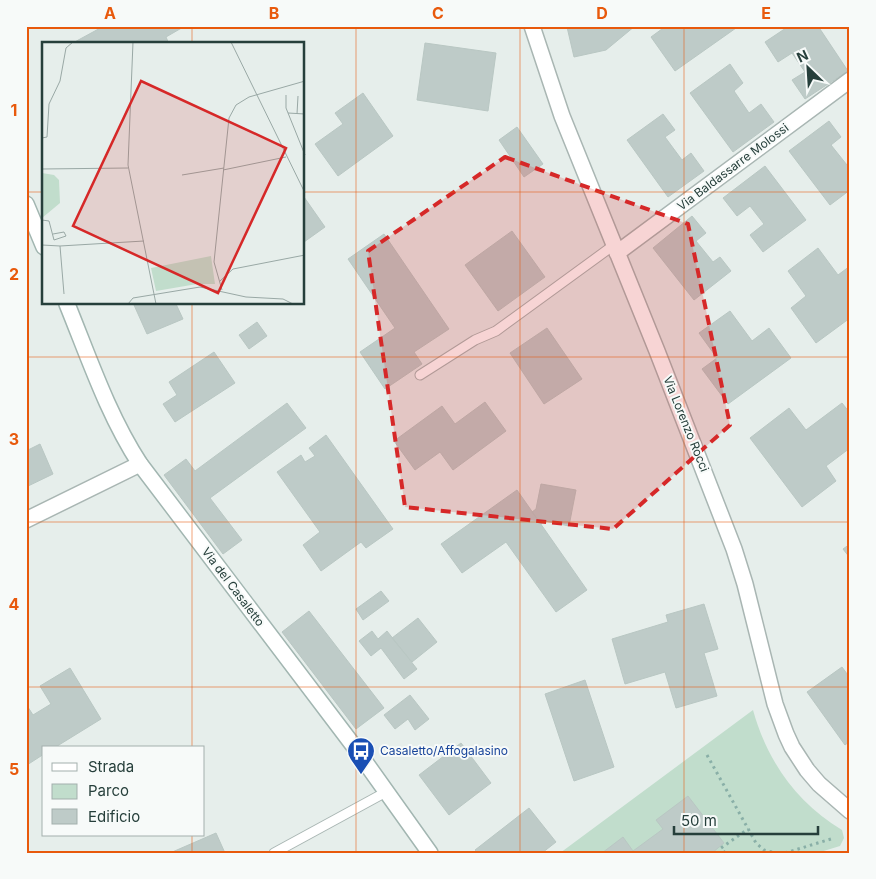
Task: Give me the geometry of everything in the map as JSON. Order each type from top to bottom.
[{"type":"street","name":"Via Lorenzo Rocci","points":[[532,26],[562,116],[734,549],[748,593],[775,704],[786,734],[807,770],[819,784],[850,811]]},
{"type":"street","name":"Via Baldassarre Molossi","points":[[615,249],[850,80]]},
{"type":"street","points":[[26,204],[42,242]]},
{"type":"street","name":"Via del Casaletto","points":[[67,305],[124,439],[140,464],[245,601],[430,853]]},
{"type":"street","points":[[26,520],[140,464]]},
{"type":"lane","points":[[420,375],[475,340],[496,330],[615,249]]},
{"type":"lane","points":[[274,853],[386,792]]},
{"type":"path","points":[[707,755],[756,842],[764,850],[776,853]]},
{"type":"path","points":[[725,853],[721,848],[748,829]]},
{"type":"path","points":[[785,853],[830,839]]},
{"type":"highlighted area","points":[[505,157],[688,224],[730,425],[613,529],[405,507],[368,251]]},
{"type":"green space","points":[[753,710],[766,746],[786,779],[811,807],[842,830],[844,838],[840,846],[817,853],[560,853]]},
{"type":"building","points":[[104,26],[185,26],[166,37],[168,42],[75,42]]},
{"type":"building","points":[[635,26],[606,50],[574,57],[567,27]]},
{"type":"building","points":[[666,26],[734,26],[736,28],[675,71],[651,37]]},
{"type":"building","points":[[789,26],[818,26],[848,71],[805,99],[792,80],[805,72],[792,53],[778,62],[765,42]]},
{"type":"building","points":[[425,43],[496,53],[488,111],[417,100]]},
{"type":"building","points":[[730,64],[743,83],[734,91],[749,113],[761,104],[774,122],[733,152],[690,93]]},
{"type":"building","points":[[363,93],[393,136],[338,176],[315,144],[343,124],[335,113]]},
{"type":"building","points":[[663,114],[675,130],[665,137],[682,160],[691,153],[704,171],[668,197],[627,140]]},
{"type":"building","points":[[829,121],[841,137],[831,145],[847,165],[850,163],[850,190],[830,205],[789,151]]},
{"type":"building","points":[[517,127],[543,164],[524,177],[499,140]]},
{"type":"building","points":[[765,166],[806,220],[763,252],[750,235],[764,224],[750,206],[737,216],[723,198]]},
{"type":"building","points":[[305,198],[325,227],[305,241]]},
{"type":"building","points":[[692,216],[706,233],[696,241],[713,262],[720,257],[731,271],[694,300],[653,248]]},
{"type":"building","points":[[512,231],[545,277],[498,311],[465,265]]},
{"type":"building","points":[[384,234],[449,329],[414,352],[422,364],[385,389],[360,352],[395,328],[348,259]]},
{"type":"building","points":[[818,248],[838,275],[850,266],[850,318],[816,343],[791,308],[806,296],[788,271]]},
{"type":"building","points":[[134,305],[176,305],[183,319],[147,334]]},
{"type":"building","points":[[730,311],[752,341],[769,328],[791,358],[728,404],[702,369],[717,358],[699,333]]},
{"type":"building","points":[[257,322],[267,336],[249,349],[239,335]]},
{"type":"building","points":[[547,328],[582,379],[544,404],[510,353]]},
{"type":"building","points":[[214,352],[235,383],[175,422],[163,404],[177,395],[169,382]]},
{"type":"building","points":[[485,402],[506,431],[453,470],[440,452],[415,470],[394,441],[442,406],[455,424]]},
{"type":"building","points":[[287,403],[306,428],[210,498],[242,540],[223,554],[164,475],[186,459],[195,471]]},
{"type":"building","points":[[842,403],[850,413],[850,448],[826,466],[836,481],[802,507],[750,438],[789,408],[806,430]]},
{"type":"building","points":[[326,435],[393,529],[366,548],[361,542],[321,571],[303,545],[320,532],[277,472],[301,455],[305,462],[315,456],[309,448]]},
{"type":"building","points":[[40,444],[53,474],[26,487],[26,451]]},
{"type":"building","points":[[541,484],[576,490],[569,526],[545,521],[541,524],[532,512],[536,509]]},
{"type":"building","points":[[517,490],[587,590],[556,612],[506,542],[462,573],[441,544]]},
{"type":"building","points":[[850,544],[850,558],[843,549]]},
{"type":"building","points":[[381,591],[389,601],[363,620],[356,609]]},
{"type":"building","points":[[704,604],[718,649],[704,653],[717,696],[676,708],[665,672],[625,684],[612,639],[668,622],[666,615]]},
{"type":"building","points":[[309,611],[384,708],[356,729],[282,632]]},
{"type":"building","points":[[418,618],[437,642],[412,662],[392,638]]},
{"type":"building","points":[[372,631],[378,639],[387,631],[417,669],[404,679],[381,648],[371,656],[359,641]]},
{"type":"building","points":[[842,667],[850,678],[850,741],[845,745],[807,692]]},
{"type":"building","points":[[70,668],[101,719],[57,746],[42,746],[42,755],[27,765],[26,704],[33,715],[51,704],[40,686]]},
{"type":"building","points":[[585,680],[614,767],[574,781],[545,694]]},
{"type":"building","points":[[410,695],[429,719],[415,730],[408,719],[395,729],[384,715]]},
{"type":"building","points":[[461,743],[491,783],[449,815],[419,775]]},
{"type":"building","points":[[688,796],[724,843],[712,853],[602,853],[623,837],[633,851],[663,829],[656,820]]},
{"type":"building","points":[[529,808],[556,842],[542,853],[478,853],[475,850]]},
{"type":"building","points":[[216,833],[225,853],[170,853]]},
{"type":"place","name":"Casaletto/Affogalasino","points":[[361,775]]}]
